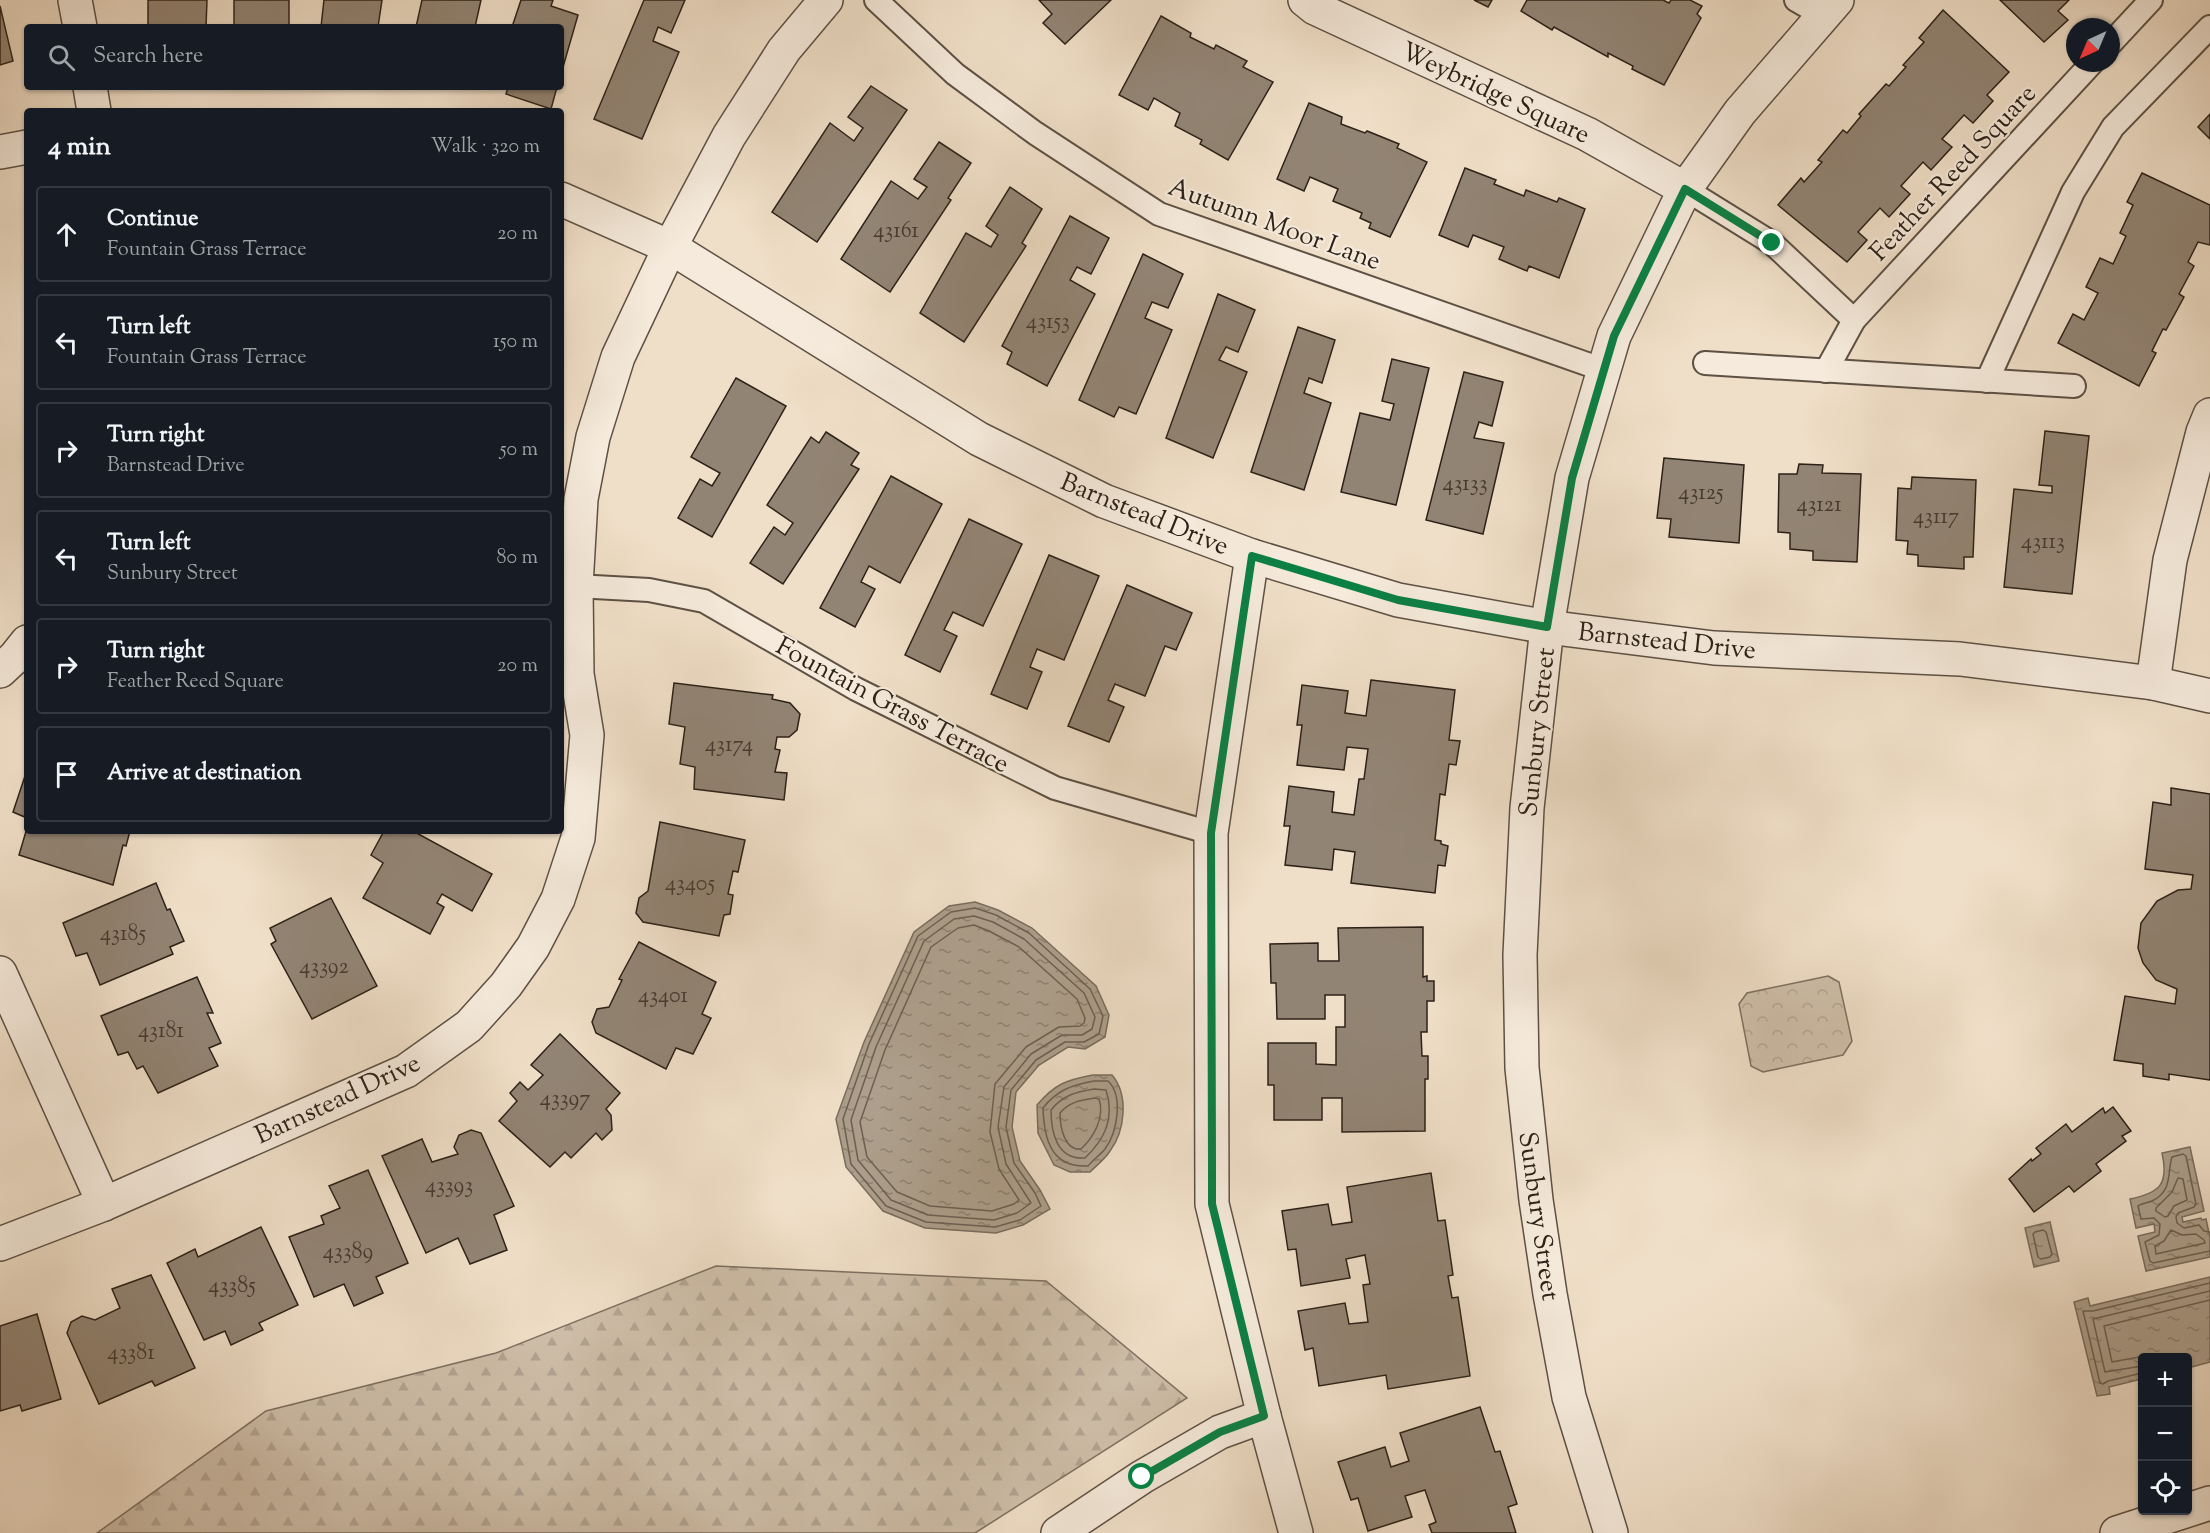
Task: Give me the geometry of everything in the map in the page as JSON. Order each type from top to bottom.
[{"type":"street","points":[[75,0],[79,24]]},
{"type":"street","points":[[670,247],[729,136],[784,50],[826,0]]},
{"type":"street","name":"Weybridge Square","points":[[1305,0],[1316,8],[1587,134],[1685,189]]},
{"type":"street","name":"Sunbury Street","points":[[1611,1533],[1569,1397],[1536,1200],[1522,1068],[1520,955],[1527,808],[1547,627],[1572,478],[1614,336],[1685,189],[1818,5]]},
{"type":"street","points":[[90,90],[94,108]]},
{"type":"street","points":[[0,152],[24,148]]},
{"type":"street","name":"Barnstead Drive","points":[[564,201],[670,247],[979,438],[1104,501],[1252,556],[1398,600],[1547,627],[1714,648],[1960,659],[2153,683],[2210,696]]},
{"type":"street","name":"Barnstead Drive","points":[[0,1244],[104,1204],[406,1071],[469,1026],[506,985],[532,947],[558,899],[578,838],[587,735],[577,674],[576,586],[581,499],[593,436],[618,357],[670,247]]},
{"type":"street","points":[[2153,683],[2170,561],[2203,432],[2210,415]]},
{"type":"street","points":[[1252,556],[1211,833],[1212,1204],[1264,1416],[1296,1533]]},
{"type":"street","points":[[0,670],[24,646]]},
{"type":"street","points":[[0,973],[104,1204]]},
{"type":"street","points":[[1058,1533],[1142,1477],[1220,1432],[1264,1416]]},
{"type":"street","points":[[2117,1533],[2210,1503]]},
{"type":"lane","name":"Autumn Moor Lane","points":[[876,0],[955,74],[1035,133],[1159,213],[1604,370]]},
{"type":"lane","points":[[2120,33],[2151,0]]},
{"type":"lane","points":[[1987,381],[2073,192],[2107,137],[2210,27]]},
{"type":"lane","name":"Feather Reed Square","points":[[1826,371],[1854,320],[2084,72]]},
{"type":"lane","points":[[1685,189],[1772,243],[1854,320]]},
{"type":"lane","points":[[1705,363],[2074,386]]},
{"type":"lane","name":"Fountain Grass Terrace","points":[[576,586],[650,590],[704,601],[856,689],[1055,788],[1211,833]]},
{"type":"green space","points":[[1828,976],[1839,982],[1852,1041],[1843,1055],[1763,1072],[1751,1066],[1739,1004],[1747,993]]},
{"type":"green space","points":[[716,1266],[1046,1281],[1187,1398],[975,1533],[97,1533],[266,1411],[496,1353]]},
{"type":"water","points":[[975,902],[998,910],[1032,928],[1096,986],[1109,1015],[1105,1037],[1085,1049],[1068,1047],[1039,1065],[1016,1092],[1012,1127],[1020,1161],[1050,1209],[1023,1225],[996,1233],[925,1228],[883,1211],[846,1167],[836,1119],[864,1042],[914,932],[949,906]]},
{"type":"water","points":[[1093,1075],[1112,1075],[1117,1083],[1123,1103],[1122,1123],[1110,1151],[1090,1172],[1070,1172],[1054,1165],[1038,1133],[1037,1105],[1062,1084]]},
{"type":"water","points":[[2190,1147],[2204,1211],[2182,1217],[2183,1222],[2206,1219],[2210,1238],[2210,1257],[2146,1271],[2138,1236],[2155,1232],[2154,1224],[2136,1228],[2130,1199],[2149,1194],[2160,1185],[2164,1172],[2162,1153]]},
{"type":"water","points":[[2050,1222],[2059,1261],[2034,1267],[2025,1228]]},
{"type":"water","points":[[2210,1277],[2210,1362],[2192,1367],[2192,1353],[2138,1353],[2138,1380],[2109,1387],[2110,1394],[2097,1396],[2074,1302],[2088,1298],[2090,1306]]},
{"type":"building","points":[[148,0],[207,0],[206,24],[148,24]]},
{"type":"building","points":[[234,0],[289,0],[289,24],[234,24]]},
{"type":"building","points":[[324,0],[382,0],[378,24],[321,24]]},
{"type":"building","points":[[422,0],[481,0],[476,24],[417,24]]},
{"type":"building","points":[[521,0],[553,0],[551,6],[578,15],[564,64],[564,24],[513,24]]},
{"type":"building","points":[[644,0],[685,0],[671,33],[658,27],[653,41],[679,52],[642,139],[594,119]]},
{"type":"building","points":[[1039,0],[1111,0],[1065,44],[1043,23],[1052,14]]},
{"type":"building","points":[[1474,0],[1492,0],[1488,7]]},
{"type":"building","points":[[1527,0],[1663,0],[1669,3],[1671,0],[1690,0],[1702,6],[1697,14],[1701,18],[1664,85],[1632,69],[1633,66],[1608,53],[1608,57],[1554,27],[1552,30],[1521,11]]},
{"type":"building","points":[[2000,0],[2069,0],[2058,11],[2066,18],[2066,22],[2044,42]]},
{"type":"building","points":[[0,6],[13,61],[0,65]]},
{"type":"building","points":[[1943,10],[2009,72],[1987,95],[1993,101],[1973,123],[1964,115],[1942,139],[1952,147],[1931,170],[1923,162],[1901,186],[1910,194],[1889,217],[1880,208],[1858,232],[1867,240],[1847,262],[1778,205],[1801,178],[1804,182],[1822,162],[1818,160],[1843,130],[1847,133],[1861,116],[1859,114],[1886,84],[1889,86],[1906,67],[1903,65],[1924,42],[1919,38]]},
{"type":"building","points":[[1161,16],[1191,33],[1190,37],[1214,49],[1216,45],[1247,61],[1243,67],[1273,82],[1228,160],[1200,144],[1202,140],[1175,126],[1180,113],[1154,98],[1148,110],[1119,95]]},
{"type":"building","points":[[871,86],[907,110],[817,242],[772,212],[830,123],[854,141],[863,128],[848,117]]},
{"type":"building","points":[[507,90],[556,90],[551,108],[506,94]]},
{"type":"building","points":[[1309,103],[1342,117],[1341,124],[1365,133],[1367,131],[1399,144],[1397,148],[1427,162],[1390,237],[1369,228],[1371,223],[1360,218],[1362,213],[1333,201],[1338,189],[1310,177],[1304,191],[1277,179]]},
{"type":"building","points":[[2210,114],[2210,139],[2198,127]]},
{"type":"building","points":[[939,142],[971,163],[948,198],[951,200],[890,292],[841,259],[891,181],[918,199],[927,187],[914,179]]},
{"type":"building","points":[[1465,168],[1496,180],[1494,184],[1524,196],[1526,190],[1557,202],[1559,198],[1585,209],[1559,278],[1529,266],[1527,271],[1499,259],[1504,247],[1473,235],[1468,247],[1439,235]]},
{"type":"building","points":[[2142,173],[2210,205],[2210,245],[2198,242],[2188,262],[2194,266],[2179,294],[2184,297],[2166,330],[2163,329],[2152,351],[2156,353],[2139,386],[2058,343],[2073,314],[2084,320],[2098,293],[2086,287],[2100,258],[2113,264],[2126,236],[2120,233],[2133,205],[2127,202]]},
{"type":"building","points":[[1010,187],[1042,209],[1022,243],[1026,246],[964,342],[920,313],[966,233],[991,247],[998,235],[986,226]]},
{"type":"building","points":[[1070,216],[1109,238],[1091,274],[1077,267],[1070,280],[1095,294],[1047,386],[1007,364],[1012,352],[1002,346]]},
{"type":"building","points":[[1143,254],[1183,274],[1168,308],[1152,302],[1145,318],[1172,330],[1136,414],[1119,407],[1114,417],[1079,400]]},
{"type":"building","points":[[1218,294],[1255,310],[1238,352],[1226,347],[1219,360],[1247,372],[1213,458],[1166,438]]},
{"type":"building","points":[[1298,327],[1335,340],[1322,383],[1309,378],[1304,393],[1331,403],[1304,490],[1251,472]]},
{"type":"building","points":[[1392,359],[1429,368],[1396,505],[1341,492],[1360,413],[1390,420],[1394,404],[1382,401]]},
{"type":"building","points":[[1464,372],[1503,382],[1492,426],[1479,422],[1474,438],[1504,443],[1483,534],[1426,520]]},
{"type":"building","points":[[736,378],[786,406],[712,537],[678,518],[700,479],[712,486],[720,473],[691,457]]},
{"type":"building","points":[[2045,431],[2089,436],[2072,594],[2004,587],[2014,489],[2052,493],[2052,486],[2039,485]]},
{"type":"building","points":[[826,432],[859,453],[851,465],[859,469],[783,584],[750,563],[774,527],[785,535],[793,523],[767,505],[811,437],[819,443]]},
{"type":"building","points":[[1664,458],[1744,465],[1739,543],[1669,537],[1671,519],[1657,518]]},
{"type":"building","points":[[1799,464],[1823,465],[1822,473],[1861,474],[1857,562],[1813,560],[1813,551],[1790,549],[1790,533],[1778,532],[1779,474],[1797,474]]},
{"type":"building","points":[[891,476],[942,504],[900,583],[869,566],[861,582],[875,589],[855,627],[820,608]]},
{"type":"building","points":[[1912,477],[1976,480],[1973,557],[1964,557],[1964,569],[1918,566],[1918,555],[1907,554],[1908,541],[1896,540],[1898,488],[1911,489]]},
{"type":"building","points":[[969,519],[1022,544],[983,626],[953,612],[944,630],[957,636],[940,672],[905,655]]},
{"type":"building","points":[[1049,555],[1099,576],[1064,660],[1037,649],[1030,667],[1042,672],[1027,709],[991,694]]},
{"type":"building","points":[[1127,585],[1192,613],[1176,650],[1165,646],[1145,696],[1115,684],[1108,700],[1124,707],[1109,742],[1068,726]]},
{"type":"building","points":[[1371,680],[1455,690],[1449,740],[1460,741],[1456,765],[1449,764],[1445,795],[1440,794],[1435,840],[1448,846],[1445,866],[1438,865],[1435,893],[1351,883],[1355,852],[1334,849],[1332,870],[1285,865],[1290,826],[1284,826],[1289,786],[1334,792],[1332,812],[1354,815],[1359,779],[1364,779],[1368,749],[1347,747],[1344,770],[1297,765],[1302,725],[1297,725],[1302,685],[1348,691],[1345,713],[1366,716]]},
{"type":"building","points":[[674,683],[773,695],[772,699],[790,703],[800,714],[797,730],[789,737],[777,737],[775,749],[780,750],[775,772],[787,773],[784,800],[694,789],[695,767],[680,764],[685,727],[669,724]]},
{"type":"building","points":[[24,779],[24,817],[13,812]]},
{"type":"building","points":[[2171,788],[2210,794],[2210,1080],[2169,1074],[2169,1080],[2143,1076],[2143,1064],[2114,1060],[2125,996],[2175,1004],[2177,989],[2156,980],[2143,963],[2138,948],[2141,923],[2157,901],[2178,890],[2191,889],[2193,875],[2145,869],[2153,802],[2171,805]]},
{"type":"building","points":[[660,822],[745,840],[738,872],[733,871],[728,894],[733,895],[730,914],[724,915],[719,936],[643,922],[636,913],[639,898],[648,891]]},
{"type":"building","points":[[25,834],[129,834],[126,846],[123,845],[113,885],[19,855]]},
{"type":"building","points":[[382,834],[419,834],[492,874],[472,911],[442,894],[437,903],[444,907],[430,934],[363,898],[383,863],[371,855]]},
{"type":"building","points":[[156,883],[167,910],[170,909],[184,941],[170,947],[173,954],[100,985],[87,953],[76,956],[63,923]]},
{"type":"building","points":[[331,898],[377,986],[312,1019],[271,944],[276,941],[270,928]]},
{"type":"building","points":[[1423,927],[1423,977],[1427,976],[1427,981],[1434,981],[1434,1001],[1427,1001],[1427,1032],[1421,1032],[1422,1056],[1428,1056],[1428,1079],[1425,1079],[1425,1131],[1342,1132],[1342,1098],[1322,1098],[1322,1120],[1274,1120],[1274,1085],[1268,1085],[1268,1043],[1316,1043],[1316,1064],[1336,1065],[1336,1027],[1345,1027],[1345,995],[1325,995],[1325,1019],[1277,1019],[1276,983],[1271,983],[1270,944],[1318,943],[1318,961],[1339,961],[1338,928]]},
{"type":"building","points":[[639,942],[716,982],[702,1014],[711,1018],[693,1054],[676,1048],[666,1069],[596,1033],[592,1022],[597,1009],[609,1007],[622,980],[619,979]]},
{"type":"building","points":[[197,977],[213,1013],[207,1013],[221,1043],[209,1048],[218,1066],[158,1093],[143,1066],[137,1069],[128,1052],[118,1055],[101,1016]]},
{"type":"building","points":[[560,1034],[620,1093],[606,1109],[611,1115],[612,1130],[602,1140],[596,1133],[571,1158],[565,1152],[550,1167],[499,1121],[517,1101],[510,1093],[520,1082],[528,1090],[543,1075],[531,1065]]},
{"type":"building","points":[[2113,1107],[2131,1131],[2122,1136],[2126,1141],[2096,1164],[2101,1171],[2074,1192],[2069,1186],[2034,1212],[2009,1179],[2031,1159],[2032,1161],[2041,1154],[2036,1148],[2066,1124],[2072,1132],[2103,1108],[2105,1113]]},
{"type":"building","points":[[471,1130],[481,1133],[514,1206],[494,1215],[507,1250],[470,1264],[458,1238],[426,1253],[382,1156],[422,1139],[432,1162],[458,1154],[454,1147],[459,1135]]},
{"type":"building","points":[[368,1170],[408,1263],[376,1277],[383,1293],[354,1306],[344,1284],[314,1297],[289,1237],[324,1224],[321,1216],[340,1208],[329,1186]]},
{"type":"building","points":[[1431,1173],[1438,1221],[1445,1220],[1453,1275],[1448,1276],[1452,1298],[1458,1297],[1470,1376],[1388,1389],[1386,1375],[1319,1386],[1313,1348],[1305,1350],[1298,1311],[1345,1303],[1349,1324],[1368,1322],[1363,1285],[1370,1284],[1365,1255],[1346,1259],[1350,1278],[1301,1286],[1296,1249],[1288,1250],[1282,1211],[1328,1204],[1332,1225],[1352,1222],[1347,1187]]},
{"type":"building","points":[[261,1227],[298,1305],[259,1323],[263,1330],[231,1345],[225,1331],[204,1340],[167,1263],[195,1249],[198,1257]]},
{"type":"building","points":[[151,1275],[195,1368],[155,1386],[152,1381],[99,1404],[67,1333],[71,1322],[82,1316],[95,1320],[120,1308],[112,1289]]},
{"type":"building","points":[[37,1314],[61,1399],[22,1411],[20,1405],[0,1411],[0,1326]]},
{"type":"building","points":[[1480,1407],[1495,1452],[1500,1451],[1517,1504],[1508,1507],[1516,1533],[1432,1533],[1429,1525],[1436,1522],[1425,1490],[1405,1496],[1412,1517],[1368,1531],[1358,1498],[1351,1500],[1338,1462],[1385,1447],[1391,1467],[1409,1461],[1400,1433]]},
{"type":"route","points":[[1142,1477],[1220,1432],[1264,1416],[1212,1204],[1211,833],[1252,556],[1398,600],[1547,627],[1572,478],[1614,336],[1685,189],[1772,243]]}]
